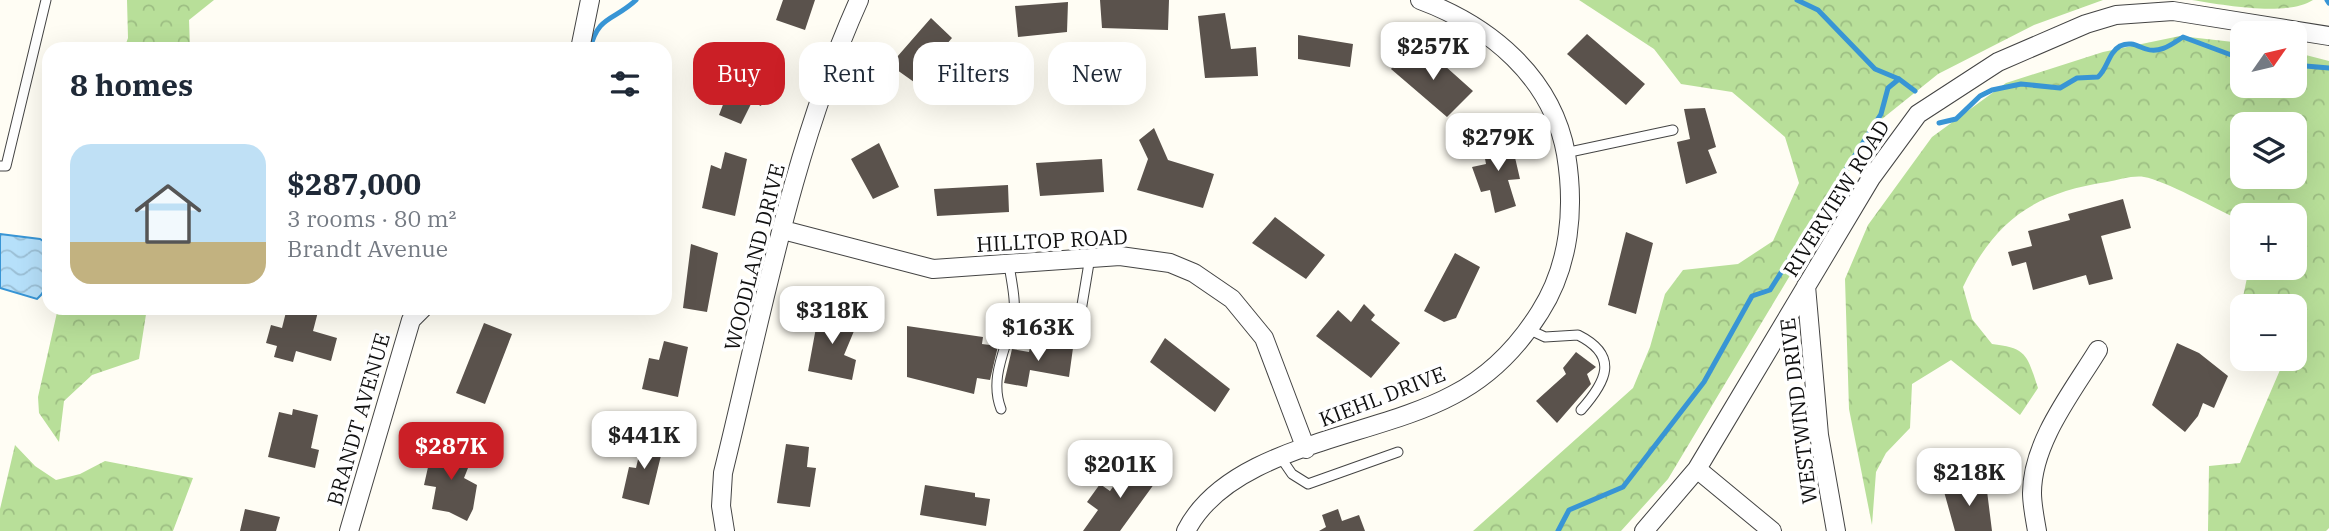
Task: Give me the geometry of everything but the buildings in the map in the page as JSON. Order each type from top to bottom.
[{"type":"street","points":[[581,42],[590,0]]},
{"type":"street","name":"WOODLAND DRIVE","points":[[725,531],[720,506],[723,473],[783,230],[816,114],[859,0]]},
{"type":"street","name":"KIEHL DRIVE","points":[[1186,531],[1203,503],[1238,475],[1455,395],[1493,369],[1530,330],[1548,301],[1565,250],[1570,213],[1565,153],[1553,114],[1539,89],[1510,51],[1491,35],[1450,11],[1420,0]]},
{"type":"street","name":"RIVERVIEW ROAD","points":[[1644,531],[1697,469],[1871,178],[1912,121],[1969,78],[2020,51],[2086,23],[2149,11],[2220,17],[2329,36]]},
{"type":"street","name":"HILLTOP ROAD","points":[[783,230],[919,267],[975,268],[1120,256],[1170,263],[1194,273],[1232,299],[1264,338],[1306,449]]},
{"type":"street","name":"WESTWIND DRIVE","points":[[1806,286],[1817,414],[1836,531]]},
{"type":"street","name":"BRANDT AVENUE","points":[[349,531],[417,315]]},
{"type":"street","points":[[2037,531],[2032,495],[2040,454],[2049,433],[2098,350]]},
{"type":"street","points":[[1697,469],[1772,531]]},
{"type":"lane","points":[[0,166],[6,166],[46,0]]},
{"type":"lane","points":[[1565,153],[1673,130]]},
{"type":"lane","points":[[1013,318],[1031,329],[1069,330],[1076,326],[1080,317],[1090,257]]},
{"type":"lane","points":[[1001,409],[995,395],[1000,361],[1013,318],[1009,264]]},
{"type":"lane","points":[[1530,330],[1545,337],[1578,335],[1600,353],[1606,365],[1606,374],[1600,389],[1581,410]]},
{"type":"lane","points":[[1281,458],[1292,474],[1308,484],[1398,452]]},
{"type":"green space","points":[[127,0],[214,0],[189,20],[190,42],[127,42]]},
{"type":"green space","points":[[1579,0],[2103,0],[2034,25],[1938,74],[1872,127],[1825,217],[1668,479],[1621,531],[1473,531],[1633,388],[1650,347],[1665,294],[1683,270],[1738,264],[1773,241],[1799,183],[1785,137],[1732,92],[1681,84],[1654,49]]},
{"type":"green space","points":[[2192,0],[2313,0],[2287,8],[2271,9]]},
{"type":"green space","points":[[2180,36],[2230,42],[2230,98],[2307,98],[2307,55],[2329,61],[2329,528],[2326,531],[2208,531],[2209,466],[2240,463],[2280,371],[2307,371],[2307,294],[2244,294],[2247,280],[2307,280],[2307,203],[2230,203],[2230,215],[2164,183],[2140,177],[2081,187],[2038,202],[2003,227],[1989,244],[1963,287],[1972,319],[1992,344],[2012,348],[2024,355],[2038,388],[2020,415],[1951,360],[1912,384],[1910,428],[1886,453],[1876,472],[1872,525],[1849,409],[1845,279],[1868,225],[1932,137],[2006,83],[2103,52]]},
{"type":"green space","points":[[56,315],[146,315],[139,359],[92,375],[64,401],[59,442],[39,413],[38,397]]},
{"type":"green space","points":[[15,445],[35,466],[56,480],[80,474],[105,461],[193,478],[173,531],[0,531],[0,509]]},
{"type":"water","points":[[0,234],[42,240],[42,294],[37,299],[0,288]]},
{"type":"waterway","points":[[592,42],[602,24],[636,0]]},
{"type":"waterway","points":[[1797,0],[1818,10],[1875,69],[1899,79],[1915,91]]},
{"type":"waterway","points":[[1939,123],[1956,119],[1980,96],[1992,90],[2021,84],[2060,88],[2077,78],[2098,77],[2113,53],[2124,45],[2156,50],[2166,48],[2183,37],[2230,55]]},
{"type":"waterway","points":[[2307,66],[2329,68]]},
{"type":"waterway","points":[[1558,531],[1569,510],[1623,487],[1704,382],[1752,296],[1770,290],[1881,114],[1888,88],[1899,79]]}]
